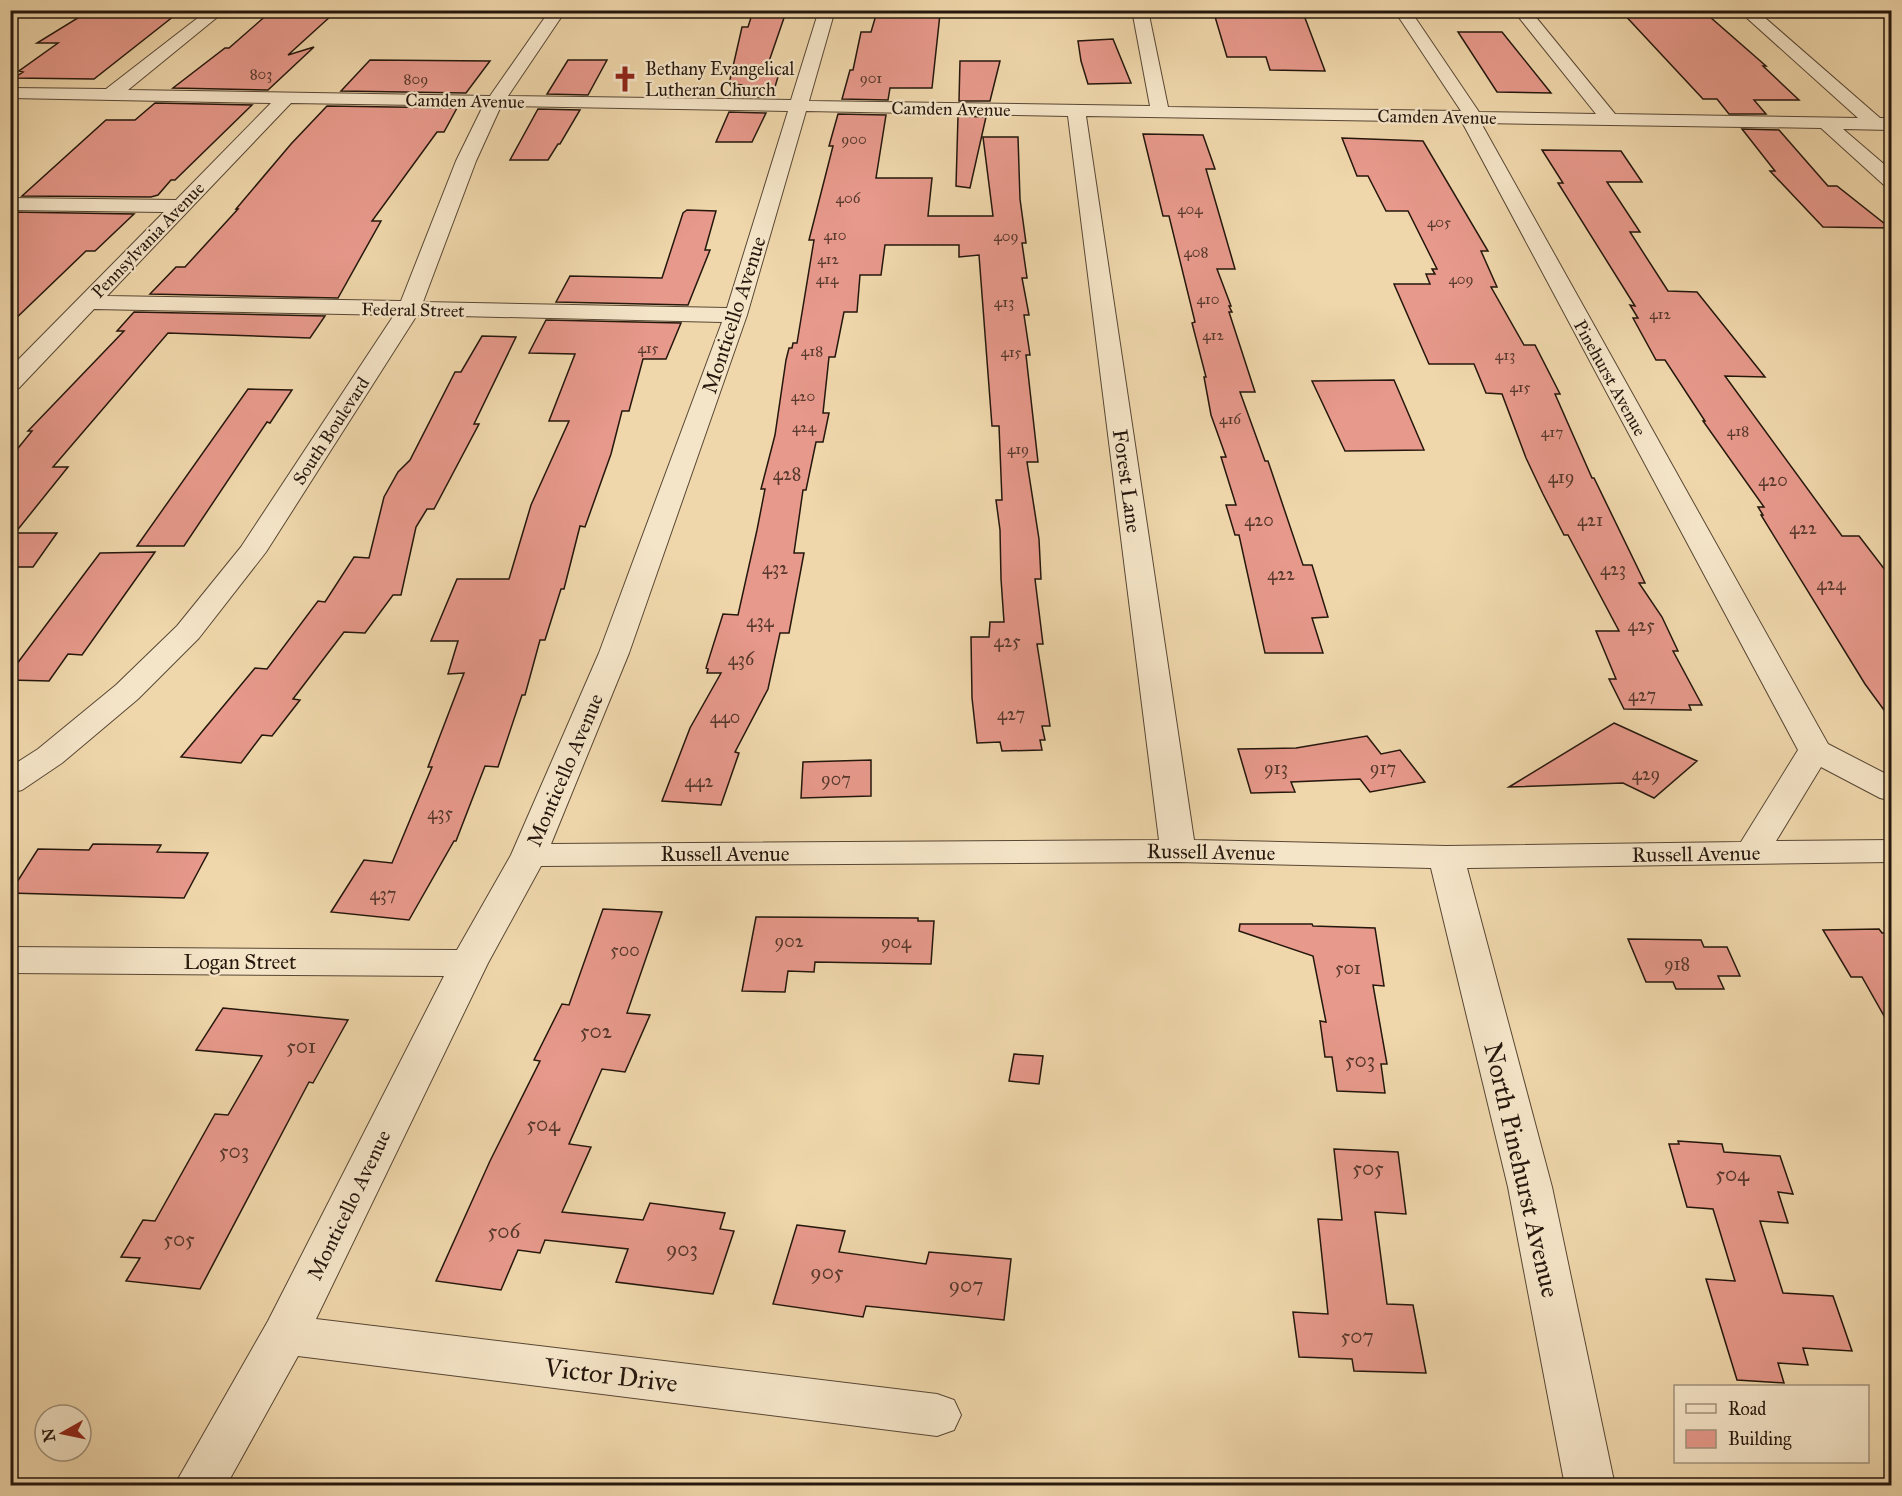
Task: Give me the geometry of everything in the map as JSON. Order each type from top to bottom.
[{"type":"street","points":[[110,95],[218,10]]},
{"type":"street","name":"South Boulevard","points":[[10,783],[50,756],[127,692],[188,632],[252,552],[409,310],[466,161],[488,112],[558,10]]},
{"type":"street","name":"Monticello Avenue","points":[[199,1485],[285,1335],[469,963],[530,855],[614,653],[736,315],[827,10]]},
{"type":"street","points":[[1140,10],[1160,112]]},
{"type":"street","name":"Pinehurst Avenue","points":[[1402,10],[1470,109],[1472,127],[1815,750]]},
{"type":"street","points":[[1521,10],[1610,119]]},
{"type":"street","points":[[1746,10],[1884,124]]},
{"type":"street","name":"Camden Avenue","points":[[14,96],[110,95],[1884,124]]},
{"type":"street","name":"Pennsylvania Avenue","points":[[10,384],[287,98]]},
{"type":"street","name":"Forest Lane","points":[[1076,111],[1178,851]]},
{"type":"street","points":[[1826,123],[1892,182]]},
{"type":"street","points":[[10,204],[180,206]]},
{"type":"street","name":"Federal Street","points":[[89,302],[736,315]]},
{"type":"street","points":[[10,355],[38,355]]},
{"type":"street","points":[[1751,854],[1815,750],[1892,791]]},
{"type":"street","name":"Russell Avenue","points":[[530,855],[1178,851],[1446,856],[1892,851]]},
{"type":"street","name":"North Pinehurst Avenue","points":[[1446,856],[1530,1187],[1590,1485]]},
{"type":"street","name":"Logan Street","points":[[10,960],[469,963]]},
{"type":"street","name":"Victor Drive","points":[[285,1335],[937,1415]]},
{"type":"building","points":[[1213,10],[1302,10],[1325,71],[1270,70],[1266,57],[1227,57]]},
{"type":"building","points":[[1620,10],[1702,10],[1766,66],[1763,66],[1799,100],[1754,100],[1766,114],[1729,114],[1717,99],[1703,99]]},
{"type":"building","points":[[89,11],[179,12],[94,79],[14,78],[23,72],[19,71],[58,43],[37,43]]},
{"type":"building","points":[[753,11],[783,12],[782,15],[785,15],[766,70],[780,70],[772,97],[736,97],[742,85],[729,84],[742,27],[748,27]]},
{"type":"building","points":[[269,13],[332,15],[288,55],[314,47],[268,90],[173,88],[225,48],[229,48]]},
{"type":"building","points":[[886,13],[940,14],[932,88],[890,88],[888,100],[842,99],[850,70],[853,70],[861,32],[871,32],[876,15],[886,15]]},
{"type":"building","points":[[1458,32],[1502,32],[1551,93],[1497,92]]},
{"type":"building","points":[[1113,39],[1131,83],[1088,84],[1078,41]]},
{"type":"building","points":[[370,60],[490,61],[466,93],[341,91]]},
{"type":"building","points":[[568,60],[607,60],[588,95],[547,94]]},
{"type":"building","points":[[960,61],[1000,61],[990,101],[959,101]]},
{"type":"building","points":[[155,103],[252,105],[175,180],[171,180],[158,195],[151,197],[22,196],[106,120],[135,120]]},
{"type":"building","points":[[327,106],[457,108],[444,132],[437,132],[372,221],[381,221],[338,298],[150,294],[176,267],[185,267],[238,209],[236,209],[291,144]]},
{"type":"building","points":[[538,109],[580,110],[548,160],[510,160]]},
{"type":"building","points":[[729,112],[766,113],[752,142],[716,142]]},
{"type":"building","points":[[838,114],[886,115],[876,178],[932,178],[928,216],[993,216],[983,137],[1018,137],[1020,199],[1026,243],[1022,243],[1027,278],[1022,278],[1029,315],[1024,315],[1030,355],[1026,355],[1038,462],[1027,462],[1039,539],[1041,579],[1035,579],[1043,644],[1037,644],[1050,726],[1042,726],[1045,740],[1040,740],[1042,750],[1002,751],[1000,742],[977,743],[972,698],[971,637],[989,637],[990,622],[1004,622],[1000,530],[996,500],[1002,500],[999,426],[992,426],[979,255],[959,257],[959,245],[885,245],[881,275],[860,275],[857,312],[844,312],[835,357],[829,357],[823,413],[829,413],[823,442],[816,442],[806,490],[803,490],[794,553],[804,553],[789,633],[780,633],[768,689],[735,752],[739,753],[721,805],[662,801],[690,728],[721,673],[707,673],[706,668],[723,614],[738,615],[765,489],[761,489],[775,435],[786,360],[789,348],[792,348],[793,343],[797,343],[814,240],[809,240],[833,146],[829,146]]},
{"type":"building","points":[[958,116],[986,117],[970,188],[956,186]]},
{"type":"building","points":[[1742,129],[1779,130],[1828,186],[1837,186],[1890,228],[1823,227],[1770,171],[1775,171]]},
{"type":"building","points":[[1143,134],[1203,135],[1215,169],[1206,169],[1235,269],[1217,269],[1231,306],[1229,306],[1232,312],[1229,312],[1255,392],[1240,392],[1265,461],[1268,461],[1303,565],[1312,565],[1328,617],[1312,618],[1323,653],[1265,653],[1239,535],[1235,535],[1226,505],[1236,505],[1221,457],[1226,457],[1211,415],[1204,377],[1206,377],[1192,323],[1195,322],[1169,216],[1163,216]]},
{"type":"building","points":[[1342,138],[1423,141],[1488,251],[1481,251],[1497,287],[1491,287],[1524,345],[1535,345],[1560,394],[1555,394],[1592,478],[1645,583],[1639,583],[1662,617],[1678,651],[1673,651],[1702,705],[1689,705],[1691,710],[1624,709],[1609,679],[1616,679],[1596,631],[1619,631],[1568,535],[1564,535],[1543,494],[1526,458],[1502,394],[1486,393],[1474,364],[1429,364],[1394,284],[1430,284],[1426,274],[1435,274],[1432,269],[1437,269],[1408,211],[1386,211],[1368,176],[1357,176]]},
{"type":"building","points":[[1542,150],[1621,151],[1642,182],[1607,182],[1640,232],[1630,232],[1668,291],[1697,292],[1765,377],[1725,376],[1842,536],[1859,536],[1892,579],[1892,721],[1865,684],[1761,515],[1763,515],[1758,507],[1764,507],[1703,421],[1705,421],[1665,360],[1656,360],[1633,318],[1638,318],[1630,305],[1635,306],[1558,183],[1563,183]]},
{"type":"building","points":[[687,210],[716,211],[705,250],[710,250],[688,305],[556,302],[570,276],[662,278],[683,213]]},
{"type":"building","points":[[10,212],[134,214],[95,251],[86,251],[10,324]]},
{"type":"building","points":[[134,312],[325,316],[310,338],[168,333],[53,467],[68,467],[15,533],[57,533],[33,567],[10,567],[10,458],[32,431],[28,431],[124,331],[117,331]]},
{"type":"building","points":[[546,320],[681,323],[666,359],[643,359],[629,411],[622,411],[611,454],[585,527],[580,526],[564,589],[561,589],[545,640],[540,640],[525,695],[522,695],[498,767],[485,766],[456,841],[409,920],[331,912],[364,860],[392,863],[432,767],[428,767],[464,673],[448,674],[458,641],[431,641],[457,579],[509,579],[531,505],[569,421],[549,421],[575,354],[529,353]]},
{"type":"building","points":[[482,336],[516,337],[474,424],[479,424],[434,509],[427,509],[416,527],[401,595],[393,595],[365,633],[344,632],[293,699],[300,700],[272,736],[262,735],[241,763],[181,757],[255,668],[267,669],[318,601],[325,602],[354,557],[369,558],[384,497],[398,472],[410,460],[455,372],[461,372]]},
{"type":"building","points":[[1394,380],[1424,450],[1345,451],[1312,381]]},
{"type":"building","points":[[248,389],[292,390],[270,423],[267,422],[184,546],[137,546]]},
{"type":"building","points":[[155,552],[82,655],[68,654],[49,681],[10,680],[10,673],[100,553]]},
{"type":"building","points":[[1614,723],[1697,761],[1654,798],[1623,783],[1509,787]]},
{"type":"building","points":[[1367,736],[1381,754],[1400,750],[1425,782],[1370,792],[1360,779],[1291,782],[1295,792],[1251,793],[1238,749],[1296,748]]},
{"type":"building","points":[[871,760],[871,796],[801,798],[803,762]]},
{"type":"building","points":[[93,844],[161,845],[157,852],[208,853],[184,898],[10,893],[38,849],[89,850]]},
{"type":"building","points":[[603,909],[662,912],[627,1013],[650,1015],[625,1072],[602,1069],[569,1144],[591,1147],[562,1212],[643,1220],[650,1203],[725,1213],[720,1229],[734,1231],[713,1294],[616,1282],[628,1249],[545,1240],[540,1253],[518,1250],[501,1290],[436,1281],[490,1161],[540,1061],[534,1060],[562,1004],[569,1005]]},
{"type":"building","points":[[756,917],[918,918],[918,921],[934,921],[931,964],[815,962],[814,972],[788,971],[785,992],[742,991]]},
{"type":"building","points":[[1240,924],[1312,924],[1313,926],[1375,928],[1384,986],[1373,985],[1387,1064],[1381,1064],[1385,1093],[1337,1091],[1332,1057],[1325,1057],[1320,1021],[1326,1022],[1313,956],[1239,931]]},
{"type":"building","points":[[1879,929],[1882,933],[1892,933],[1892,1030],[1862,977],[1851,977],[1823,930]]},
{"type":"building","points":[[1628,939],[1701,940],[1704,947],[1727,947],[1740,976],[1718,976],[1724,989],[1676,989],[1673,982],[1646,982]]},
{"type":"building","points":[[223,1008],[348,1020],[313,1083],[309,1082],[200,1289],[126,1281],[140,1258],[121,1257],[143,1220],[155,1221],[215,1114],[228,1115],[262,1056],[196,1050]]},
{"type":"building","points":[[1014,1054],[1043,1056],[1039,1084],[1009,1081]]},
{"type":"building","points":[[1678,1141],[1722,1144],[1724,1152],[1780,1156],[1793,1194],[1778,1192],[1788,1223],[1760,1221],[1783,1293],[1833,1296],[1852,1351],[1803,1348],[1808,1365],[1778,1363],[1784,1383],[1737,1380],[1706,1279],[1735,1281],[1713,1209],[1687,1207],[1669,1144],[1679,1144]]},
{"type":"building","points":[[1334,1149],[1398,1152],[1406,1214],[1375,1212],[1387,1304],[1413,1305],[1426,1373],[1354,1371],[1352,1359],[1299,1357],[1293,1312],[1328,1314],[1318,1219],[1342,1220]]},
{"type":"building","points":[[797,1225],[845,1231],[839,1252],[926,1264],[929,1252],[1011,1259],[1004,1320],[866,1306],[863,1317],[773,1304]]},
{"type":"place","name":"Bethany Evangelical Lutheran Church","points":[[625,79]]}]
